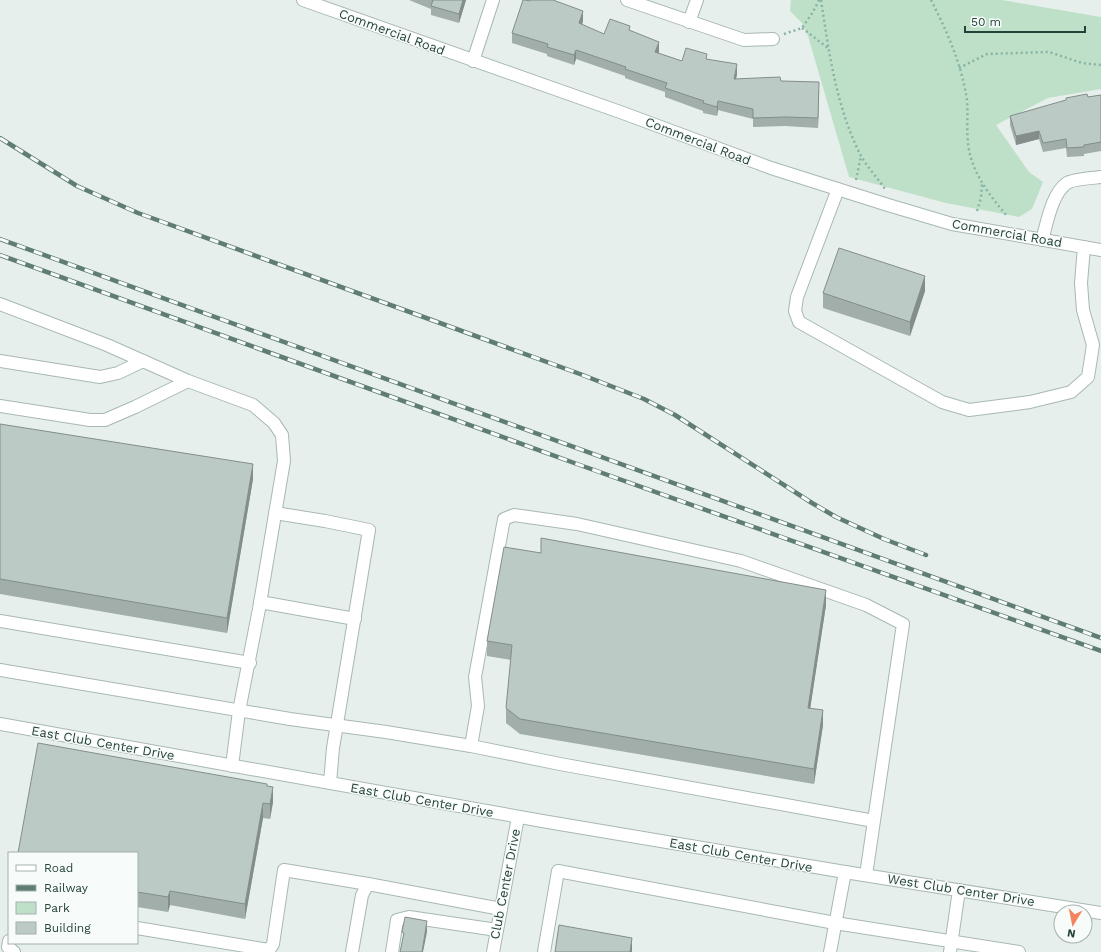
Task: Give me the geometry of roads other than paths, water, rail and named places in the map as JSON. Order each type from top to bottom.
[{"type":"street","name":"Commercial Road","points":[[303,0],[623,113],[771,168],[838,189],[952,224],[1101,250]]},
{"type":"street","points":[[473,61],[493,0]]},
{"type":"street","points":[[627,0],[744,40],[773,39]]},
{"type":"street","points":[[689,22],[697,0]]},
{"type":"street","points":[[1042,240],[1058,191],[1068,182],[1101,177]]},
{"type":"street","points":[[838,189],[797,297],[795,311],[799,322],[942,402],[970,410],[1030,402],[1071,392],[1088,377],[1093,344],[1083,303],[1081,283],[1084,247]]},
{"type":"street","points":[[0,304],[107,345],[188,381],[253,405],[274,423],[282,435],[284,461],[250,663],[239,711],[232,766]]},
{"type":"street","points":[[0,361],[100,378],[118,373],[144,361]]},
{"type":"street","points":[[0,406],[90,420],[105,420],[188,381]]},
{"type":"street","points":[[275,513],[369,530],[337,726],[330,783]]},
{"type":"street","points":[[471,746],[478,706],[475,678],[504,519],[514,515],[577,524],[742,561],[866,605],[903,624],[866,875]]},
{"type":"street","points":[[260,602],[354,619]]},
{"type":"street","points":[[0,621],[250,663]]},
{"type":"street","points":[[0,670],[239,711],[471,746],[560,764],[874,821]]},
{"type":"street","name":"East Club Center Drive","points":[[0,724],[518,817],[845,872]]},
{"type":"street","name":"Club Center Drive","points":[[493,952],[518,817]]},
{"type":"street","points":[[138,928],[268,950],[273,944],[284,870],[501,909]]},
{"type":"street","points":[[544,952],[558,871],[951,946],[1019,952]]},
{"type":"street","points":[[830,952],[845,872]]},
{"type":"street","name":"West Club Center Drive","points":[[845,872],[1101,913]]},
{"type":"street","points":[[352,952],[362,895],[368,884]]},
{"type":"street","points":[[951,946],[959,890]]},
{"type":"street","points":[[392,952],[397,920],[408,917],[497,930]]},
{"type":"street","points":[[8,944],[8,947],[14,952]]},
{"type":"railway","points":[[0,138],[77,186],[138,213],[580,374],[644,399],[675,415],[836,517],[884,539],[926,555]]},
{"type":"railway","points":[[0,239],[1101,638]]},
{"type":"railway","points":[[0,255],[577,464],[1101,651]]}]
